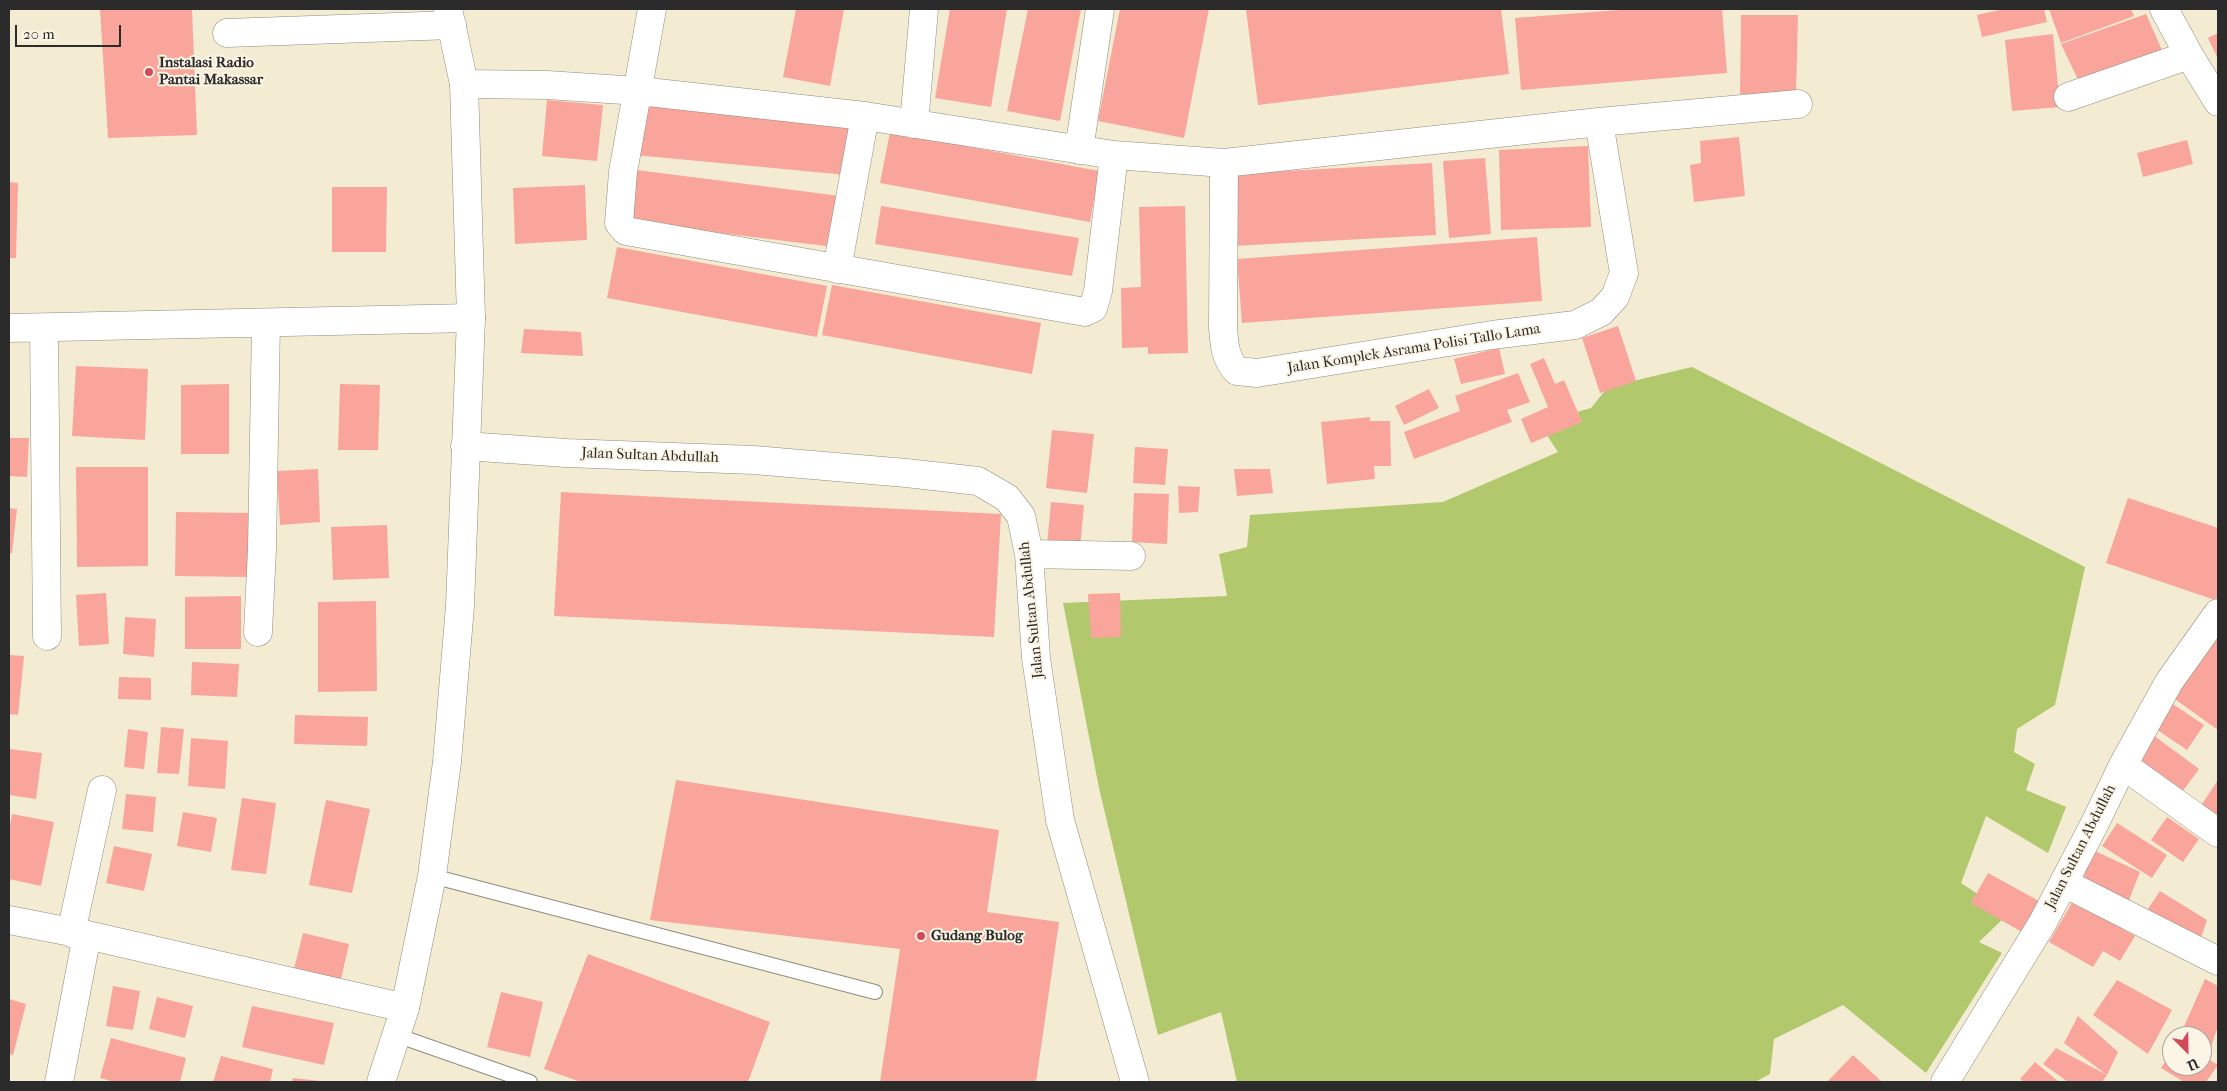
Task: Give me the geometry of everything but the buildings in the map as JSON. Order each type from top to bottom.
[{"type":"street","points":[[652,9],[639,91],[623,172],[619,218],[622,228],[646,235],[699,242],[1077,312],[1088,311],[1096,302],[1098,291],[1114,155]]},
{"type":"street","points":[[914,124],[924,9]]},
{"type":"street","points":[[1079,150],[1100,9]]},
{"type":"street","points":[[2164,9],[2218,102]]},
{"type":"street","points":[[227,33],[450,17],[464,84],[471,318],[460,606],[447,762],[432,876],[405,1008],[380,1082]]},
{"type":"street","points":[[2068,97],[2189,55]]},
{"type":"street","points":[[464,84],[547,85],[639,91],[865,116],[1114,155],[1224,164],[1598,122],[1798,104]]},
{"type":"street","points":[[837,269],[865,116]]},
{"type":"street","name":"Jalan Komplek Asrama Polisi Tallo Lama","points":[[1224,164],[1223,327],[1225,345],[1230,363],[1237,371],[1258,373],[1492,335],[1575,325],[1601,312],[1615,297],[1624,273],[1598,122]]},
{"type":"street","points":[[9,328],[266,324],[471,318]]},
{"type":"street","points":[[258,632],[262,549],[266,324]]},
{"type":"street","points":[[44,328],[47,636]]},
{"type":"street","name":"Jalan Sultan Abdullah","points":[[465,446],[566,453],[754,460],[978,481],[996,490],[1015,506],[1021,516],[1029,554],[1036,658],[1060,820],[1135,1082]]},
{"type":"street","points":[[1029,554],[1131,556]]},
{"type":"street","name":"Jalan Sultan Abdullah","points":[[1945,1082],[2043,922],[2123,765],[2169,682],[2218,613]]},
{"type":"street","points":[[2123,765],[2218,833]]},
{"type":"street","points":[[59,1082],[79,934],[102,790]]},
{"type":"street","points":[[2064,883],[2218,961]]},
{"type":"street","points":[[9,920],[79,934],[405,1008]]},
{"type":"lane","points":[[432,876],[875,992]]},
{"type":"lane","points":[[396,1035],[530,1082]]},
{"type":"green space","points":[[1692,367],[2085,567],[2055,705],[2017,729],[2014,752],[2035,764],[2026,790],[2066,807],[2048,853],[1986,816],[1961,883],[2008,914],[1979,942],[2002,953],[1926,1073],[1843,1005],[1774,1039],[1770,1074],[1755,1082],[1237,1082],[1221,1012],[1158,1035],[1099,788],[1063,603],[1227,596],[1219,554],[1247,547],[1250,515],[1443,502],[1558,452],[1539,423],[1591,408],[1608,387]]},
{"type":"place","name":"Instalasi Radio Pantai Makassar","points":[[149,72]]},
{"type":"place","name":"Gudang Bulog","points":[[921,936]]}]
